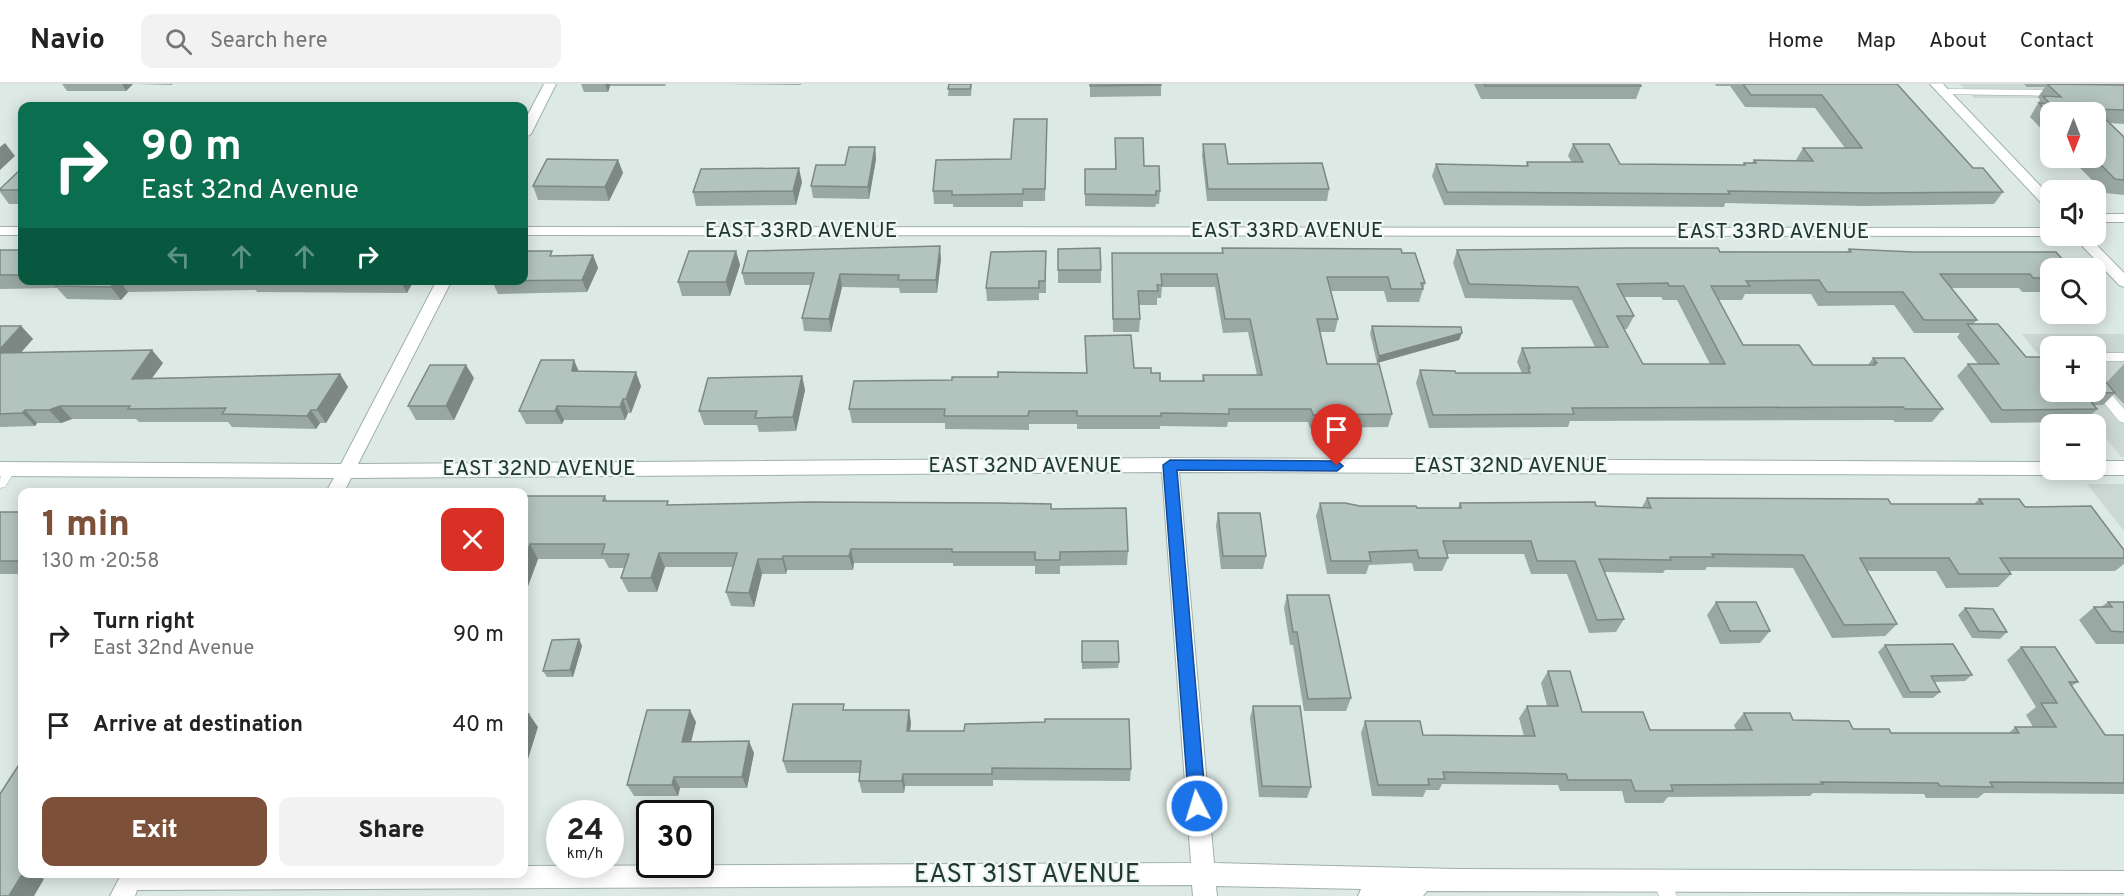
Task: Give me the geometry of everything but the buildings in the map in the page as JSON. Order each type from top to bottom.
[{"type":"street","points":[[528,126],[550,84]]},
{"type":"street","points":[[1940,88],[2040,193]]},
{"type":"street","points":[[2106,218],[2124,218]]},
{"type":"street","points":[[0,231],[18,231]]},
{"type":"street","name":"EAST 33RD AVENUE","points":[[528,231],[2040,232]]},
{"type":"street","points":[[2090,246],[2124,282]]},
{"type":"street","points":[[337,488],[443,285]]},
{"type":"street","points":[[1170,465],[1204,885]]},
{"type":"street","name":"EAST 32ND AVENUE","points":[[3,474],[1170,465],[2040,468]]},
{"type":"street","points":[[2106,468],[2124,468]]},
{"type":"street","name":"EAST 31ST AVENUE","points":[[1370,896],[1455,880]]},
{"type":"street","name":"EAST 31ST AVENUE","points":[[129,883],[1204,885],[1455,880],[1665,888],[2057,889],[2124,882]]},
{"type":"lane","points":[[1940,88],[2068,93]]},
{"type":"lane","points":[[2106,357],[2124,357]]},
{"type":"lane","points":[[2106,396],[2124,418]]},
{"type":"shaded area","points":[[1960,84],[2124,84],[2124,98],[1974,98]]},
{"type":"shaded area","points":[[2022,334],[2124,334],[2124,457],[2121,457],[2106,438],[2106,414],[2087,414],[2077,402],[2106,402],[2106,336],[2040,336],[2040,356]]},
{"type":"shaded area","points":[[2087,484],[2124,484],[2124,531]]},
{"type":"route","points":[[1197,806],[1170,465],[1337,466]]}]
